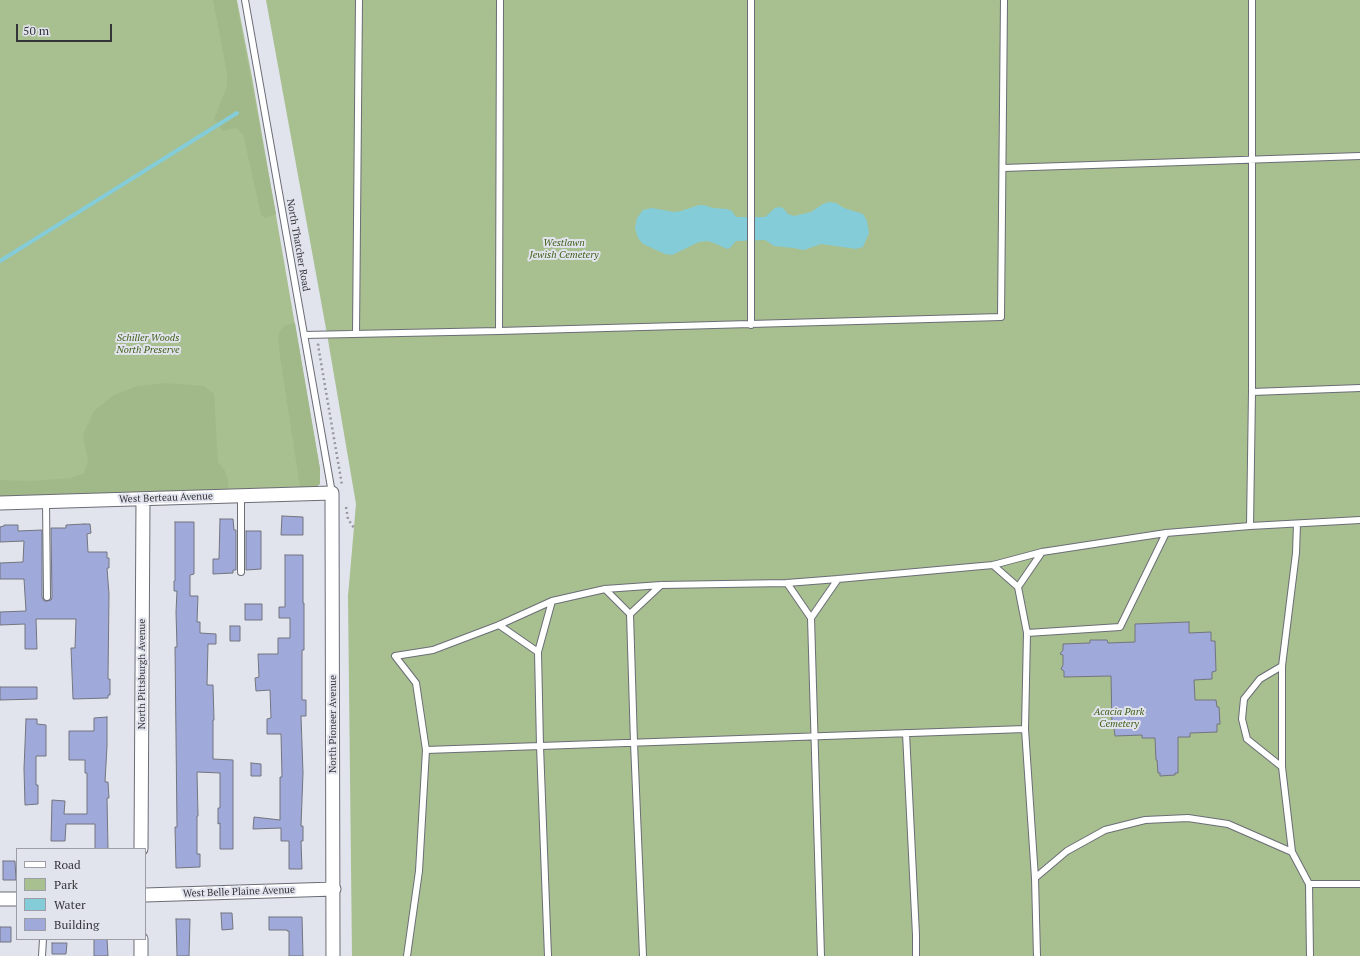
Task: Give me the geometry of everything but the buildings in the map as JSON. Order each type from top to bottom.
[{"type":"street","name":"West Berteau Avenue","points":[[0,503],[241,496],[338,491]]},
{"type":"street","name":"North Pioneer Avenue","points":[[333,956],[338,491]]},
{"type":"street","name":"North Pittsburgh Avenue","points":[[141,848],[143,499]]},
{"type":"street","name":"West Belle Plaine Avenue","points":[[146,895],[334,889]]},
{"type":"street","points":[[0,899],[16,899]]},
{"type":"street","points":[[141,940],[141,956]]},
{"type":"lane","name":"North Thatcher Road","points":[[245,0],[304,335],[338,491]]},
{"type":"lane","points":[[356,334],[359,0]]},
{"type":"lane","points":[[499,331],[500,0]]},
{"type":"lane","points":[[751,0],[751,325]]},
{"type":"lane","points":[[304,335],[751,325],[1001,317],[1004,0]]},
{"type":"lane","points":[[1250,526],[1252,392],[1252,0]]},
{"type":"lane","points":[[1003,168],[1360,156]]},
{"type":"lane","points":[[1252,392],[1360,388]]},
{"type":"lane","points":[[241,496],[241,572]]},
{"type":"lane","points":[[46,502],[47,597]]},
{"type":"lane","points":[[407,956],[419,871],[426,750],[416,683],[395,656],[433,650],[499,625],[552,601],[605,588],[661,585],[787,583],[838,579],[993,564],[1042,552],[1166,533],[1250,526],[1360,520]]},
{"type":"lane","points":[[1297,524],[1296,553],[1282,666],[1282,767],[1292,852],[1309,884],[1310,956]]},
{"type":"lane","points":[[1026,633],[1120,627],[1166,533]]},
{"type":"lane","points":[[1018,588],[1042,552]]},
{"type":"lane","points":[[993,564],[1018,588],[1026,633],[1025,729],[1035,878],[1037,956]]},
{"type":"lane","points":[[811,618],[838,579]]},
{"type":"lane","points":[[787,583],[811,618],[821,956]]},
{"type":"lane","points":[[630,614],[661,585]]},
{"type":"lane","points":[[605,588],[630,614],[643,956]]},
{"type":"lane","points":[[548,956],[538,652],[552,601]]},
{"type":"lane","points":[[499,625],[538,652]]},
{"type":"lane","points":[[1282,666],[1260,680],[1244,699],[1242,719],[1247,738],[1282,767]]},
{"type":"lane","points":[[426,750],[1025,729]]},
{"type":"lane","points":[[906,733],[916,956]]},
{"type":"lane","points":[[1035,878],[1067,851],[1105,830],[1146,820],[1188,818],[1228,824],[1292,852]]},
{"type":"lane","points":[[1309,884],[1360,884]]},
{"type":"lane","points":[[42,940],[42,956]]},
{"type":"path","points":[[327,334],[318,345],[338,491]]},
{"type":"path","points":[[345,504],[348,519],[354,528]]},
{"type":"green space","name":"Schiller Woods North Preserve","points":[[0,0],[237,0],[252,77],[320,469],[318,486],[0,496]]},
{"type":"green space","points":[[213,0],[236,0],[276,214],[266,218],[261,215],[243,134],[236,128],[223,131],[214,119],[227,86],[227,73]]},
{"type":"green space","points":[[266,0],[1360,0],[1360,956],[352,956],[348,596],[356,504],[327,334]]},
{"type":"green space","points":[[295,323],[320,469],[320,484],[316,487],[300,487],[280,356],[278,336],[281,329],[286,325]]},
{"type":"green space","points":[[165,383],[204,386],[214,394],[218,462],[225,471],[228,480],[228,490],[0,496],[0,480],[34,481],[71,478],[84,473],[88,462],[83,435],[94,411],[114,395],[137,386]]},
{"type":"water","points":[[829,202],[836,203],[844,208],[863,214],[867,221],[869,233],[863,247],[856,249],[821,244],[804,250],[774,246],[765,240],[736,241],[730,248],[727,249],[707,241],[699,242],[672,255],[665,254],[643,244],[638,238],[635,228],[637,218],[643,210],[652,208],[674,212],[704,205],[713,208],[727,209],[732,211],[736,217],[765,217],[775,208],[779,207],[783,208],[788,214],[794,216],[811,212]]},
{"type":"waterway","points":[[0,261],[237,113]]},
{"type":"park label","name":"Westlawn Jewish Cemetery","points":[[564,248]]},
{"type":"park label","name":"Acacia Park Cemetery","points":[[1119,718]]}]
